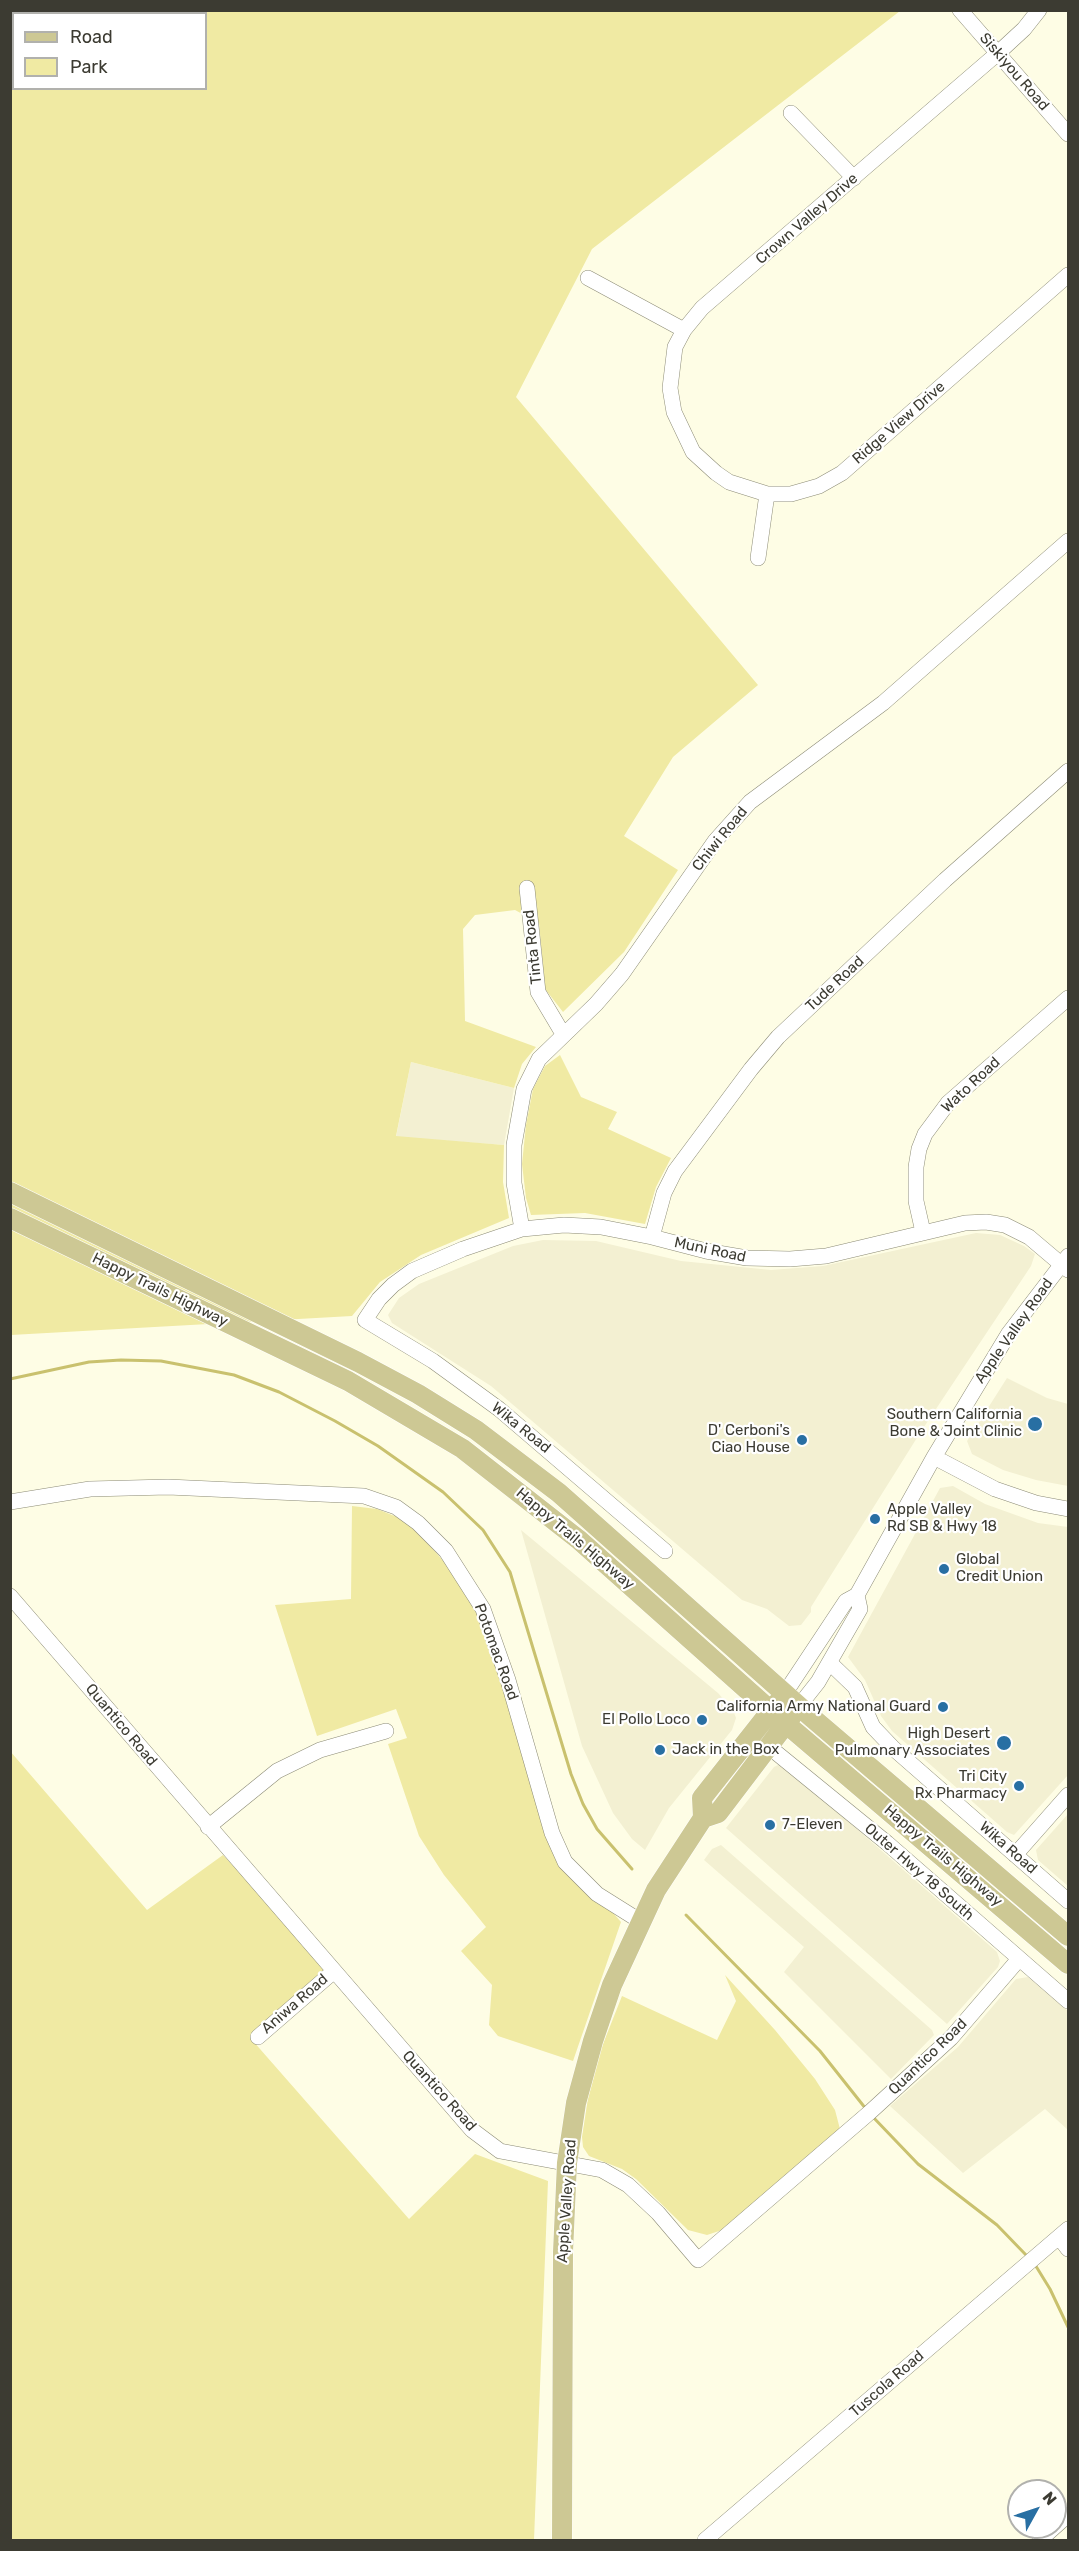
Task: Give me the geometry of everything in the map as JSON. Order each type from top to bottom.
[{"type":"main road","name":"Happy Trails Highway","points":[[10,1192],[358,1362],[418,1394],[476,1430],[559,1493],[792,1700],[1068,1936]]},
{"type":"main road","name":"Happy Trails Highway","points":[[10,1218],[348,1382],[463,1449],[578,1539],[778,1717],[1068,1964]]},
{"type":"main road","name":"Apple Valley Road","points":[[562,2541],[563,2252],[567,2163],[576,2103],[593,2041],[612,1985],[656,1890],[703,1818],[702,1798],[792,1700]]},
{"type":"main road","name":"Apple Valley Road","points":[[703,1818],[718,1813],[768,1746],[778,1717]]},
{"type":"street","name":"Siskiyou Road","points":[[960,10],[1068,134]]},
{"type":"street","name":"Crown Valley Drive","points":[[704,464],[693,452],[674,412],[670,388],[675,347],[684,330],[702,308],[998,52],[1024,29],[1039,10]]},
{"type":"street","points":[[791,113],[854,178]]},
{"type":"street","name":"Ridge View Drive","points":[[704,464],[729,482],[767,494],[791,494],[819,486],[842,473],[1068,275]]},
{"type":"street","points":[[588,278],[684,330]]},
{"type":"street","points":[[758,558],[767,494]]},
{"type":"street","name":"Chiwi Road","points":[[522,1228],[514,1184],[518,1117],[524,1089],[539,1059],[596,1004],[622,974],[715,841],[750,802],[883,703],[1068,541]]},
{"type":"street","name":"Tude Road","points":[[652,1237],[664,1193],[675,1171],[751,1069],[778,1037],[945,880],[1068,771]]},
{"type":"street","name":"Tinta Road","points":[[527,888],[538,992],[563,1034]]},
{"type":"street","name":"Wato Road","points":[[923,1232],[916,1201],[916,1167],[919,1149],[925,1134],[948,1103],[1068,998]]},
{"type":"street","name":"Muni Road","points":[[365,1320],[379,1299],[412,1271],[522,1228],[564,1225],[602,1227],[747,1258],[790,1259],[826,1256],[965,1222],[1005,1225],[1029,1237],[1066,1263]]},
{"type":"street","name":"Apple Valley Road","points":[[792,1700],[846,1601],[857,1595],[934,1457],[1009,1333],[1066,1263]]},
{"type":"street","name":"Wika Road","points":[[365,1320],[433,1361],[500,1409],[665,1551]]},
{"type":"street","points":[[934,1457],[995,1489],[1036,1503],[1068,1509]]},
{"type":"street","name":"Potomac Road","points":[[10,1502],[90,1489],[168,1487],[364,1496],[396,1507],[418,1523],[446,1551],[483,1609],[508,1680],[552,1833],[565,1862],[597,1894],[640,1921]]},
{"type":"street","name":"Apple Valley Road","points":[[792,1700],[830,1663],[860,1609],[857,1595]]},
{"type":"street","name":"Quantico Road","points":[[10,1596],[472,2130],[500,2151],[602,2170],[628,2185],[658,2213],[698,2260],[869,2113],[953,2036],[1019,1959]]},
{"type":"street","name":"Wika Road","points":[[830,1663],[855,1687],[873,1727],[893,1748],[1068,1901]]},
{"type":"street","points":[[208,1827],[277,1771],[320,1750],[386,1731]]},
{"type":"street","name":"Outer Hwy 18 South","points":[[768,1746],[826,1792],[1068,2001]]},
{"type":"street","points":[[1015,1855],[1068,1795]]},
{"type":"street","name":"Aniwa Road","points":[[258,2037],[333,1972]]},
{"type":"street","name":"Tuscola Road","points":[[705,2541],[1065,2238]]},
{"type":"street","points":[[1040,2541],[1068,2515]]},
{"type":"shaded area","points":[[411,1062],[514,1088],[504,1145],[396,1137]]},
{"type":"shaded area","points":[[976,1233],[1000,1235],[1024,1246],[1035,1254],[1031,1266],[920,1433],[801,1625],[789,1626],[767,1609],[742,1600],[491,1386],[392,1323],[388,1315],[399,1298],[419,1284],[513,1246],[543,1240],[596,1241],[681,1261],[771,1270],[823,1266]]},
{"type":"shaded area","points":[[1007,1378],[1047,1398],[1068,1404],[1068,1486],[1036,1480],[1003,1470],[972,1454],[967,1441]]},
{"type":"shaded area","points":[[953,1486],[985,1504],[1038,1523],[1068,1527],[1068,1775],[1014,1835],[1007,1832],[892,1731],[881,1716],[865,1680],[848,1657],[940,1488]]},
{"type":"shaded area","points":[[521,1530],[718,1693],[733,1710],[736,1718],[732,1730],[669,1808],[645,1850],[632,1839],[613,1813],[582,1746]]},
{"type":"shaded area","points":[[785,1766],[997,1952],[1000,1961],[998,1967],[947,2024],[726,1828],[774,1767]]},
{"type":"shaded area","points":[[1068,1814],[1068,1886],[1038,1860],[1036,1850]]},
{"type":"shaded area","points":[[721,1845],[932,2030],[934,2035],[891,2079],[784,1972],[804,1947],[704,1860],[712,1849]]},
{"type":"shaded area","points":[[1028,1977],[1068,2011],[1068,2130],[1045,2109],[963,2173],[890,2106],[958,2047],[1016,1979]]},
{"type":"green space","points":[[11,11],[900,11],[592,249],[516,397],[758,685],[673,757],[624,836],[678,870],[624,952],[563,1012],[545,989],[539,923],[515,910],[475,915],[463,929],[465,1021],[536,1047],[522,1064],[514,1088],[411,1062],[396,1136],[504,1145],[503,1182],[509,1218],[421,1255],[380,1282],[352,1316],[11,1335]]},
{"type":"green space","points":[[560,1055],[581,1097],[617,1112],[608,1129],[671,1158],[656,1187],[645,1224],[585,1213],[531,1215],[526,1198],[522,1164],[526,1125],[533,1089],[545,1066]]},
{"type":"green space","points":[[352,1506],[377,1509],[397,1517],[416,1530],[454,1573],[486,1629],[547,1837],[621,1922],[573,2061],[498,2036],[489,2025],[492,1985],[461,1951],[486,1927],[444,1875],[419,1836],[388,1744],[407,1738],[396,1709],[317,1736],[275,1605],[351,1599]]},
{"type":"green space","points":[[10,1751],[147,1910],[223,1855],[333,1972],[253,2041],[409,2219],[475,2154],[548,2181],[534,2540],[11,2540]]},
{"type":"green space","points":[[725,1975],[775,2030],[815,2079],[835,2110],[841,2133],[725,2229],[707,2235],[688,2230],[636,2179],[622,2169],[589,2156],[583,2147],[582,2137],[588,2098],[601,2049],[622,1996],[717,2040],[736,2001]]},
{"type":"waterway","points":[[10,1379],[89,1362],[121,1360],[161,1361],[234,1375],[279,1392],[335,1421],[378,1446],[443,1492],[483,1530],[510,1572],[571,1774],[583,1804],[597,1829],[632,1869]]},
{"type":"waterway","points":[[686,1915],[820,2051],[866,2109]]},
{"type":"waterway","points":[[872,2116],[918,2164],[997,2225],[1027,2256]]},
{"type":"waterway","points":[[1034,2263],[1050,2289],[1068,2327]]},
{"type":"place","name":"Southern California Bone & Joint Clinic","points":[[1035,1424]]},
{"type":"place","name":"D' Cerboni's Ciao House","points":[[802,1440]]},
{"type":"place","name":"Apple Valley Rd SB & Hwy 18","points":[[875,1519]]},
{"type":"place","name":"Global Credit Union","points":[[944,1569]]},
{"type":"place","name":"California Army National Guard","points":[[943,1707]]},
{"type":"place","name":"El Pollo Loco","points":[[702,1720]]},
{"type":"place","name":"High Desert Pulmonary Associates","points":[[1004,1743]]},
{"type":"place","name":"Jack in the Box","points":[[660,1750]]},
{"type":"place","name":"Tri City Rx Pharmacy","points":[[1019,1786]]},
{"type":"place","name":"7-Eleven","points":[[770,1825]]}]
